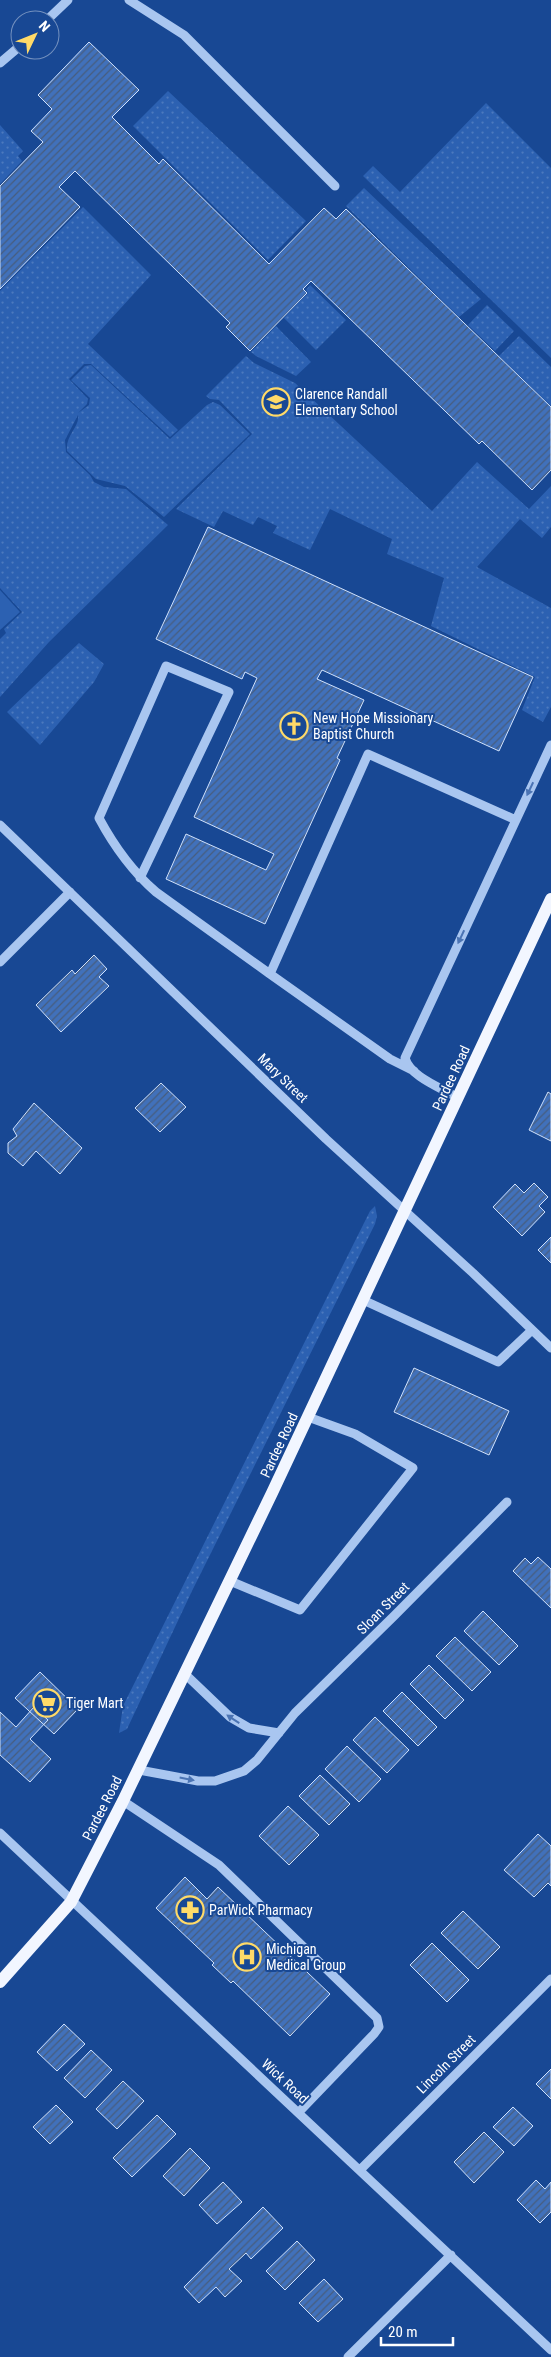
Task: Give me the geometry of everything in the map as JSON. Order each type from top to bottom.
[{"type":"main road","name":"Pardee Road","points":[[0,1982],[71,1902],[139,1770],[308,1417],[551,899]]},
{"type":"street","points":[[58,10],[68,0]]},
{"type":"street","points":[[129,0],[184,35],[335,186]]},
{"type":"street","points":[[0,63],[10,54]]},
{"type":"street","points":[[140,878],[228,692],[166,666],[99,818],[109,837],[140,878],[156,892],[390,1059],[414,1071],[458,1098]]},
{"type":"street","points":[[414,1071],[406,1063],[407,1051],[551,745]]},
{"type":"street","points":[[270,974],[368,754],[516,820]]},
{"type":"street","name":"Mary Street","points":[[0,825],[326,1139],[551,1348]]},
{"type":"street","points":[[0,962],[70,892]]},
{"type":"street","points":[[363,1300],[498,1362],[532,1330]]},
{"type":"street","points":[[230,1581],[300,1610],[413,1468],[355,1434],[308,1417]]},
{"type":"street","name":"Sloan Street","points":[[139,1770],[198,1781],[215,1781],[232,1776],[257,1760],[295,1713],[506,1502]]},
{"type":"street","points":[[185,1674],[230,1717],[249,1728],[279,1733]]},
{"type":"street","points":[[123,1801],[220,1865],[377,2018],[378,2027],[374,2034],[299,2112]]},
{"type":"street","name":"Wick Road","points":[[0,1833],[71,1902],[361,2169],[551,2350]]},
{"type":"street","name":"Lincoln Street","points":[[361,2169],[551,1979]]},
{"type":"street","points":[[348,2357],[452,2255]]},
{"type":"shaded area","points":[[168,91],[306,221],[268,260],[133,126]]},
{"type":"shaded area","points":[[486,103],[551,168],[551,358],[363,176],[373,166],[400,192]]},
{"type":"shaded area","points":[[0,125],[23,151],[18,156],[22,161],[0,184]]},
{"type":"shaded area","points":[[364,188],[481,299],[459,317],[346,206]]},
{"type":"shaded area","points":[[83,207],[151,275],[88,344],[178,430],[170,437],[91,364],[84,364],[69,379],[88,399],[87,404],[78,413],[89,405],[90,398],[71,380],[85,366],[91,365],[170,439],[207,405],[213,402],[220,405],[250,434],[164,517],[125,486],[96,479],[67,451],[68,440],[77,423],[78,415],[65,440],[66,452],[90,475],[94,482],[104,487],[126,489],[168,525],[49,642],[0,697],[0,639],[6,633],[4,629],[22,612],[0,588],[0,291]]},
{"type":"shaded area","points":[[310,285],[346,320],[316,350],[284,318],[308,293],[306,290]]},
{"type":"shaded area","points":[[487,305],[514,331],[495,351],[468,325]]},
{"type":"shaded area","points":[[276,326],[311,362],[296,376],[251,352]]},
{"type":"shaded area","points":[[519,336],[551,367],[551,406],[499,356]]},
{"type":"shaded area","points":[[246,356],[254,363],[295,383],[432,511],[477,462],[529,509],[551,486],[551,527],[542,538],[520,519],[477,567],[551,608],[551,707],[543,722],[522,710],[535,677],[431,626],[444,578],[387,554],[392,539],[330,509],[310,550],[273,533],[277,526],[258,517],[253,525],[223,511],[214,527],[176,509],[252,434],[219,400],[210,399],[206,396]]},
{"type":"shaded area","points":[[0,590],[20,612],[0,630]]},
{"type":"shaded area","points":[[79,643],[104,664],[94,682],[40,745],[7,712]]},
{"type":"shaded area","points":[[375,1206],[377,1216],[375,1224],[191,1593],[127,1729],[119,1733],[123,1706],[370,1211]]},
{"type":"building","points":[[89,42],[139,90],[112,117],[159,164],[163,159],[269,264],[324,208],[336,219],[346,209],[551,407],[551,470],[532,490],[482,441],[479,444],[311,281],[303,289],[307,293],[250,351],[226,327],[230,323],[75,171],[59,187],[80,207],[0,289],[0,186],[43,142],[31,131],[52,109],[38,95]]},
{"type":"building","name":"New Hope Missionary Baptist Church","points":[[208,527],[533,677],[499,751],[322,670],[317,679],[364,700],[337,758],[340,760],[265,924],[166,879],[186,834],[266,870],[274,854],[194,817],[257,678],[245,672],[242,679],[156,639]]},
{"type":"building","points":[[94,955],[107,969],[99,977],[109,986],[61,1032],[36,1005],[72,970],[75,974]]},
{"type":"building","points":[[161,1083],[186,1107],[160,1132],[135,1108]]},
{"type":"building","points":[[548,1092],[551,1094],[551,1141],[529,1130]]},
{"type":"building","points":[[34,1103],[82,1148],[60,1174],[36,1151],[23,1166],[8,1153],[8,1143],[17,1136],[13,1129]]},
{"type":"building","points":[[534,1183],[548,1197],[539,1206],[545,1212],[522,1236],[493,1207],[515,1184],[524,1193]]},
{"type":"building","points":[[551,1237],[551,1263],[538,1250]]},
{"type":"building","points":[[414,1368],[509,1411],[489,1455],[394,1412]]},
{"type":"building","points":[[538,1557],[551,1569],[551,1608],[513,1571],[525,1558],[531,1564]]},
{"type":"building","points":[[483,1611],[518,1646],[499,1665],[464,1631]]},
{"type":"building","points":[[455,1637],[491,1672],[472,1691],[436,1656]]},
{"type":"building","points":[[429,1665],[464,1700],[445,1719],[410,1684]]},
{"type":"building","name":"Tiger Mart","points":[[40,1672],[78,1709],[54,1734],[15,1698]]},
{"type":"building","points":[[402,1692],[437,1727],[418,1746],[383,1711]]},
{"type":"building","points":[[34,1707],[48,1720],[30,1739],[51,1759],[30,1782],[0,1755],[0,1712],[16,1727]]},
{"type":"building","points":[[375,1717],[409,1750],[387,1773],[353,1740]]},
{"type":"building","points":[[347,1746],[381,1779],[359,1802],[325,1769]]},
{"type":"building","points":[[320,1775],[350,1804],[329,1825],[299,1796]]},
{"type":"building","points":[[288,1806],[319,1835],[289,1865],[259,1836]]},
{"type":"building","points":[[538,1834],[551,1846],[551,1886],[548,1883],[534,1897],[504,1870]]},
{"type":"building","points":[[185,1877],[207,1899],[218,1887],[330,1994],[290,2036],[233,1981],[231,1983],[212,1965],[214,1963],[156,1908]]},
{"type":"building","points":[[463,1911],[500,1947],[478,1969],[441,1933]]},
{"type":"building","points":[[432,1943],[469,1980],[447,2002],[410,1965]]},
{"type":"building","points":[[64,2024],[85,2044],[57,2071],[37,2052]]},
{"type":"building","points":[[91,2050],[112,2070],[85,2098],[64,2078]]},
{"type":"building","points":[[551,2069],[551,2099],[536,2084]]},
{"type":"building","points":[[123,2081],[144,2101],[117,2129],[96,2109]]},
{"type":"building","points":[[56,2105],[73,2122],[50,2144],[33,2127]]},
{"type":"building","points":[[513,2107],[533,2126],[514,2146],[493,2127]]},
{"type":"building","points":[[157,2115],[176,2134],[132,2177],[113,2158]]},
{"type":"building","points":[[484,2132],[504,2152],[474,2183],[454,2162]]},
{"type":"building","points":[[190,2148],[210,2168],[184,2196],[163,2176]]},
{"type":"building","points":[[536,2180],[545,2189],[551,2182],[551,2212],[540,2223],[517,2200]]},
{"type":"building","points":[[223,2182],[242,2202],[217,2224],[199,2205]]},
{"type":"building","points":[[263,2207],[283,2228],[251,2259],[246,2253],[229,2269],[242,2281],[225,2297],[216,2287],[199,2303],[184,2287]]},
{"type":"building","points":[[297,2241],[315,2260],[285,2290],[266,2271]]},
{"type":"building","points":[[324,2279],[343,2299],[318,2322],[299,2303]]},
{"type":"place","name":"Clarence Randall Elementary School","points":[[276,402]]},
{"type":"place","name":"New Hope Missionary Baptist Church","points":[[294,726]]},
{"type":"place","name":"Tiger Mart","points":[[47,1703]]},
{"type":"place","name":"ParWick Pharmacy","points":[[190,1910]]},
{"type":"place","name":"Michigan Medical Group","points":[[247,1957]]}]
